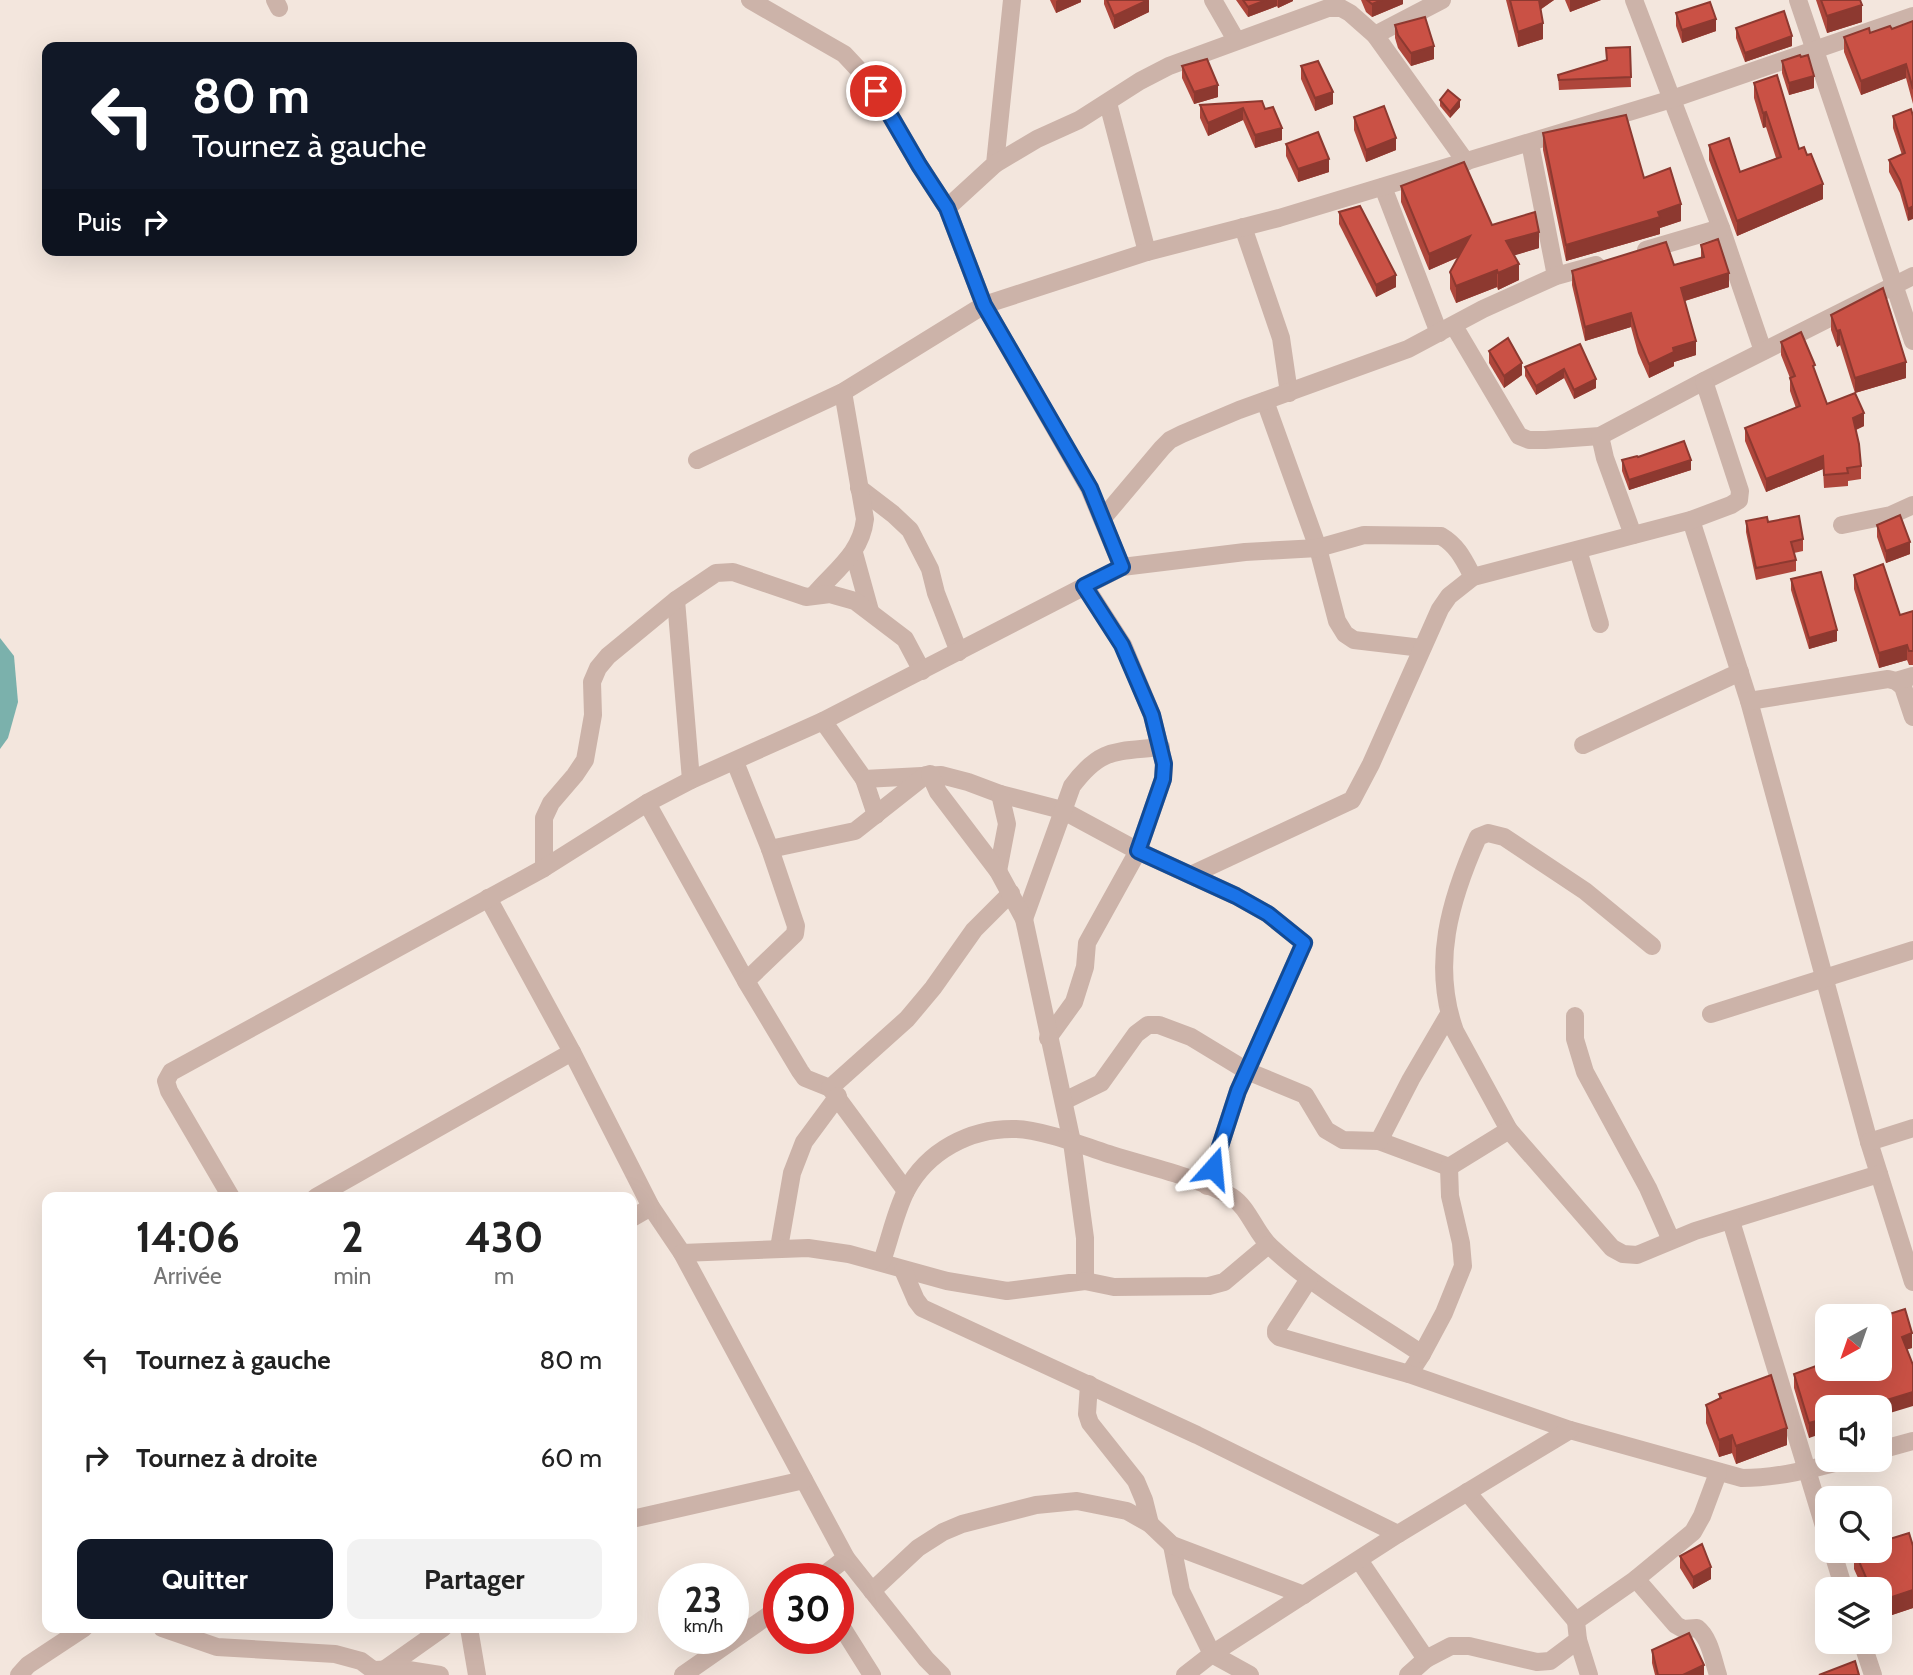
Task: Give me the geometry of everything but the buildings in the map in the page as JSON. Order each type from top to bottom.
[{"type":"street","points":[[750,0],[844,54],[876,91],[947,208],[984,305],[1090,488],[1122,567]]},
{"type":"street","points":[[995,164],[1012,0]]},
{"type":"street","points":[[1213,0],[1236,40]]},
{"type":"street","points":[[1375,35],[1442,0]]},
{"type":"street","points":[[1634,0],[1721,228],[1763,351]]},
{"type":"street","points":[[1798,0],[1913,341]]},
{"type":"street","points":[[947,208],[995,164],[1037,139],[1079,120],[1159,71],[1338,4],[1375,35],[1466,162]]},
{"type":"street","points":[[696,460],[843,392],[984,305],[1147,252],[1383,187],[1672,99],[1913,16]]},
{"type":"street","points":[[1108,103],[1147,252]]},
{"type":"street","points":[[1530,143],[1556,276]]},
{"type":"street","points":[[1383,187],[1446,330],[1519,436],[1537,440],[1600,436],[1913,276]]},
{"type":"street","points":[[1243,227],[1281,338],[1289,393]]},
{"type":"street","points":[[1103,518],[1170,440],[1265,401],[1408,349],[1556,276],[1721,228]]},
{"type":"street","points":[[1191,875],[1352,800],[1445,601],[1472,577],[1691,520],[1739,500],[1740,491],[1704,381]]},
{"type":"street","points":[[814,595],[854,553],[863,533],[865,519],[843,392]]},
{"type":"street","points":[[1265,401],[1318,548],[1337,621],[1345,634],[1354,640],[1422,648]]},
{"type":"street","points":[[1600,436],[1605,458],[1633,535]]},
{"type":"street","points":[[859,488],[893,513],[910,530],[930,569],[936,593],[959,652]]},
{"type":"street","points":[[1842,525],[1891,514],[1913,505]]},
{"type":"street","points":[[1691,520],[1749,701],[1869,1142],[1913,1282]]},
{"type":"street","points":[[228,1192],[169,1091],[166,1081],[171,1072],[544,868],[647,803],[691,780],[823,721],[1122,567],[1245,552],[1318,548],[1364,535],[1441,536],[1459,550],[1472,577]]},
{"type":"street","points":[[1578,550],[1600,624]]},
{"type":"street","points":[[854,553],[870,611]]},
{"type":"street","points":[[544,868],[544,818],[551,803],[584,760],[593,715],[592,682],[598,668],[608,656],[676,600],[716,573],[733,572],[806,597],[830,594],[846,597],[870,611],[905,639],[922,671]]},
{"type":"street","points":[[1048,1038],[1074,1002],[1085,967],[1087,943],[1138,851],[1163,779],[1164,764],[1152,715],[1122,645],[1084,586]]},
{"type":"street","points":[[676,600],[691,780]]},
{"type":"street","points":[[1583,745],[1740,672]]},
{"type":"street","points":[[1749,701],[1888,679],[1905,679],[1903,687],[1913,717]]},
{"type":"street","points":[[823,721],[864,779],[876,816]]},
{"type":"street","points":[[1024,919],[1072,786],[1095,759],[1113,752],[1161,747]]},
{"type":"street","points":[[735,762],[770,849],[796,926],[795,934],[780,951],[746,981]]},
{"type":"street","points":[[864,779],[928,775],[954,777],[1000,794],[1062,810],[1138,851],[1268,914],[1304,943],[1238,1091],[1207,1186]]},
{"type":"street","points":[[770,849],[855,831],[928,775]]},
{"type":"street","points":[[928,775],[998,872],[1024,919],[1072,1142],[1086,1238],[1085,1281]]},
{"type":"street","points":[[998,872],[1007,824],[1000,794]]},
{"type":"street","points":[[1007,824],[1032,802]]},
{"type":"street","points":[[647,803],[746,981],[805,1078],[834,1092],[906,1191]]},
{"type":"street","points":[[1653,946],[1585,891],[1504,837],[1488,833],[1478,837],[1460,878],[1447,921],[1443,969],[1449,1014],[1462,1046],[1509,1130],[1612,1248],[1623,1254],[1637,1255],[1671,1240],[1879,1174]]},
{"type":"street","points":[[779,1248],[792,1173],[804,1142],[834,1092],[907,1019],[933,988],[974,930],[1011,893]]},
{"type":"street","points":[[488,898],[572,1052],[651,1207],[682,1253],[846,1559],[926,1659],[942,1675]]},
{"type":"street","points":[[1711,1014],[1913,950]]},
{"type":"street","points":[[1379,1141],[1449,1014]]},
{"type":"street","points":[[1575,1016],[1575,1039],[1585,1072],[1648,1188],[1671,1240]]},
{"type":"street","points":[[1063,1101],[1106,1079],[1136,1034],[1148,1025],[1159,1025],[1191,1037],[1247,1071],[1305,1095],[1326,1130],[1343,1140],[1379,1141],[1449,1167]]},
{"type":"street","points":[[325,1192],[572,1052]]},
{"type":"street","points":[[1869,1142],[1913,1128]]},
{"type":"street","points":[[881,1261],[906,1191],[930,1161],[944,1148],[965,1136],[993,1130],[1017,1129],[1072,1142],[1207,1186],[1236,1200],[1268,1245],[1309,1279],[1422,1354]]},
{"type":"street","points":[[1449,1167],[1509,1130]]},
{"type":"street","points":[[1409,1374],[1444,1313],[1463,1266],[1461,1243],[1450,1196],[1449,1167]]},
{"type":"street","points":[[637,1215],[651,1207]]},
{"type":"street","points":[[1731,1222],[1815,1501]]},
{"type":"street","points":[[682,1253],[808,1248],[881,1261],[903,1270],[947,1281],[1007,1291],[1085,1281],[1114,1287],[1209,1286],[1224,1282],[1268,1245]]},
{"type":"street","points":[[903,1270],[922,1308],[1089,1384],[1398,1534]]},
{"type":"street","points":[[1309,1279],[1276,1334],[1409,1374],[1570,1430],[1718,1473],[1742,1478],[1766,1478],[1815,1468]]},
{"type":"street","points":[[1089,1384],[1087,1414],[1090,1423],[1136,1481],[1150,1524]]},
{"type":"street","points":[[1185,1675],[1212,1654],[1398,1534],[1570,1430]]},
{"type":"street","points":[[1892,1447],[1913,1441]]},
{"type":"street","points":[[1576,1621],[1636,1579],[1693,1532],[1718,1473]]},
{"type":"street","points":[[637,1518],[804,1480]]},
{"type":"street","points":[[1467,1493],[1576,1621],[1578,1640],[1589,1675]]},
{"type":"street","points":[[873,1591],[918,1548],[943,1532],[962,1524],[1036,1505],[1077,1501],[1127,1511],[1150,1524],[1172,1545],[1304,1595]]},
{"type":"street","points":[[1172,1545],[1181,1591],[1212,1654],[1250,1675]]},
{"type":"street","points":[[841,1563],[846,1559]]},
{"type":"street","points":[[1359,1560],[1426,1659]]},
{"type":"street","points":[[1636,1579],[1676,1625],[1683,1629],[1697,1628],[1702,1631],[1718,1675]]},
{"type":"street","points":[[694,1671],[763,1620]]},
{"type":"street","points":[[19,1675],[28,1665],[76,1633]]},
{"type":"street","points":[[176,1633],[217,1647],[335,1654],[361,1661],[373,1670],[380,1671],[436,1633]]},
{"type":"street","points":[[471,1633],[477,1675]]},
{"type":"street","points":[[1408,1675],[1426,1659],[1451,1646],[1469,1646],[1537,1662],[1550,1661],[1578,1640]]},
{"type":"street","points":[[854,1646],[872,1675]]},
{"type":"street","points":[[1866,1654],[1873,1675]]},
{"type":"street","points":[[385,1668],[440,1675]]},
{"type":"water","points":[[0,638],[14,656],[18,702],[8,738],[0,749]]},
{"type":"route","points":[[876,91],[947,208],[984,305],[1090,488],[1122,567],[1084,586],[1122,645],[1152,715],[1161,747],[1163,779],[1138,851],[1236,896],[1268,914],[1304,943],[1238,1091],[1213,1168]]}]
